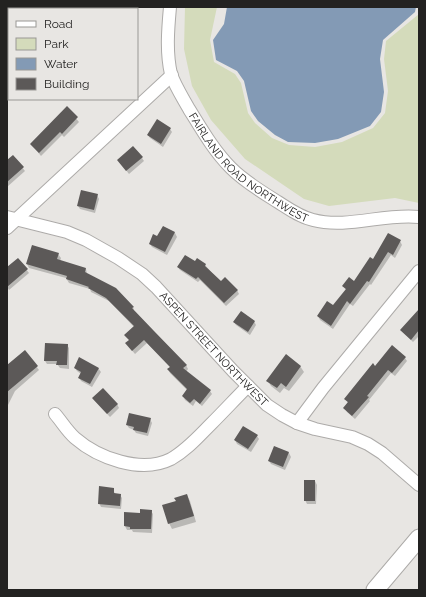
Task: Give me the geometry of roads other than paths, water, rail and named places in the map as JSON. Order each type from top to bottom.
[{"type":"main road","points":[[375,590],[419,538]]},
{"type":"street","name":"FAIRLAND ROAD NORTHWEST","points":[[170,7],[168,58],[177,88],[201,129],[217,152],[232,168],[259,190],[299,215],[313,220],[342,222],[396,216],[419,217]]},
{"type":"street","points":[[7,228],[12,218],[172,75]]},
{"type":"street","name":"ASPEN STREET NORTHWEST","points":[[12,218],[67,232],[86,240],[118,258],[142,274],[156,287],[267,405],[296,423],[315,429],[352,437],[368,444],[382,453],[419,484]]},
{"type":"street","points":[[296,423],[419,271]]},
{"type":"street","points":[[56,414],[74,437],[94,452],[111,459],[125,462],[156,464],[170,459],[190,446],[248,386]]},
{"type":"water","points":[[227,7],[416,7],[415,12],[383,40],[380,59],[384,92],[381,112],[370,126],[338,139],[315,143],[288,142],[275,135],[258,121],[251,111],[244,81],[237,71],[216,60],[213,40],[224,24]]}]
